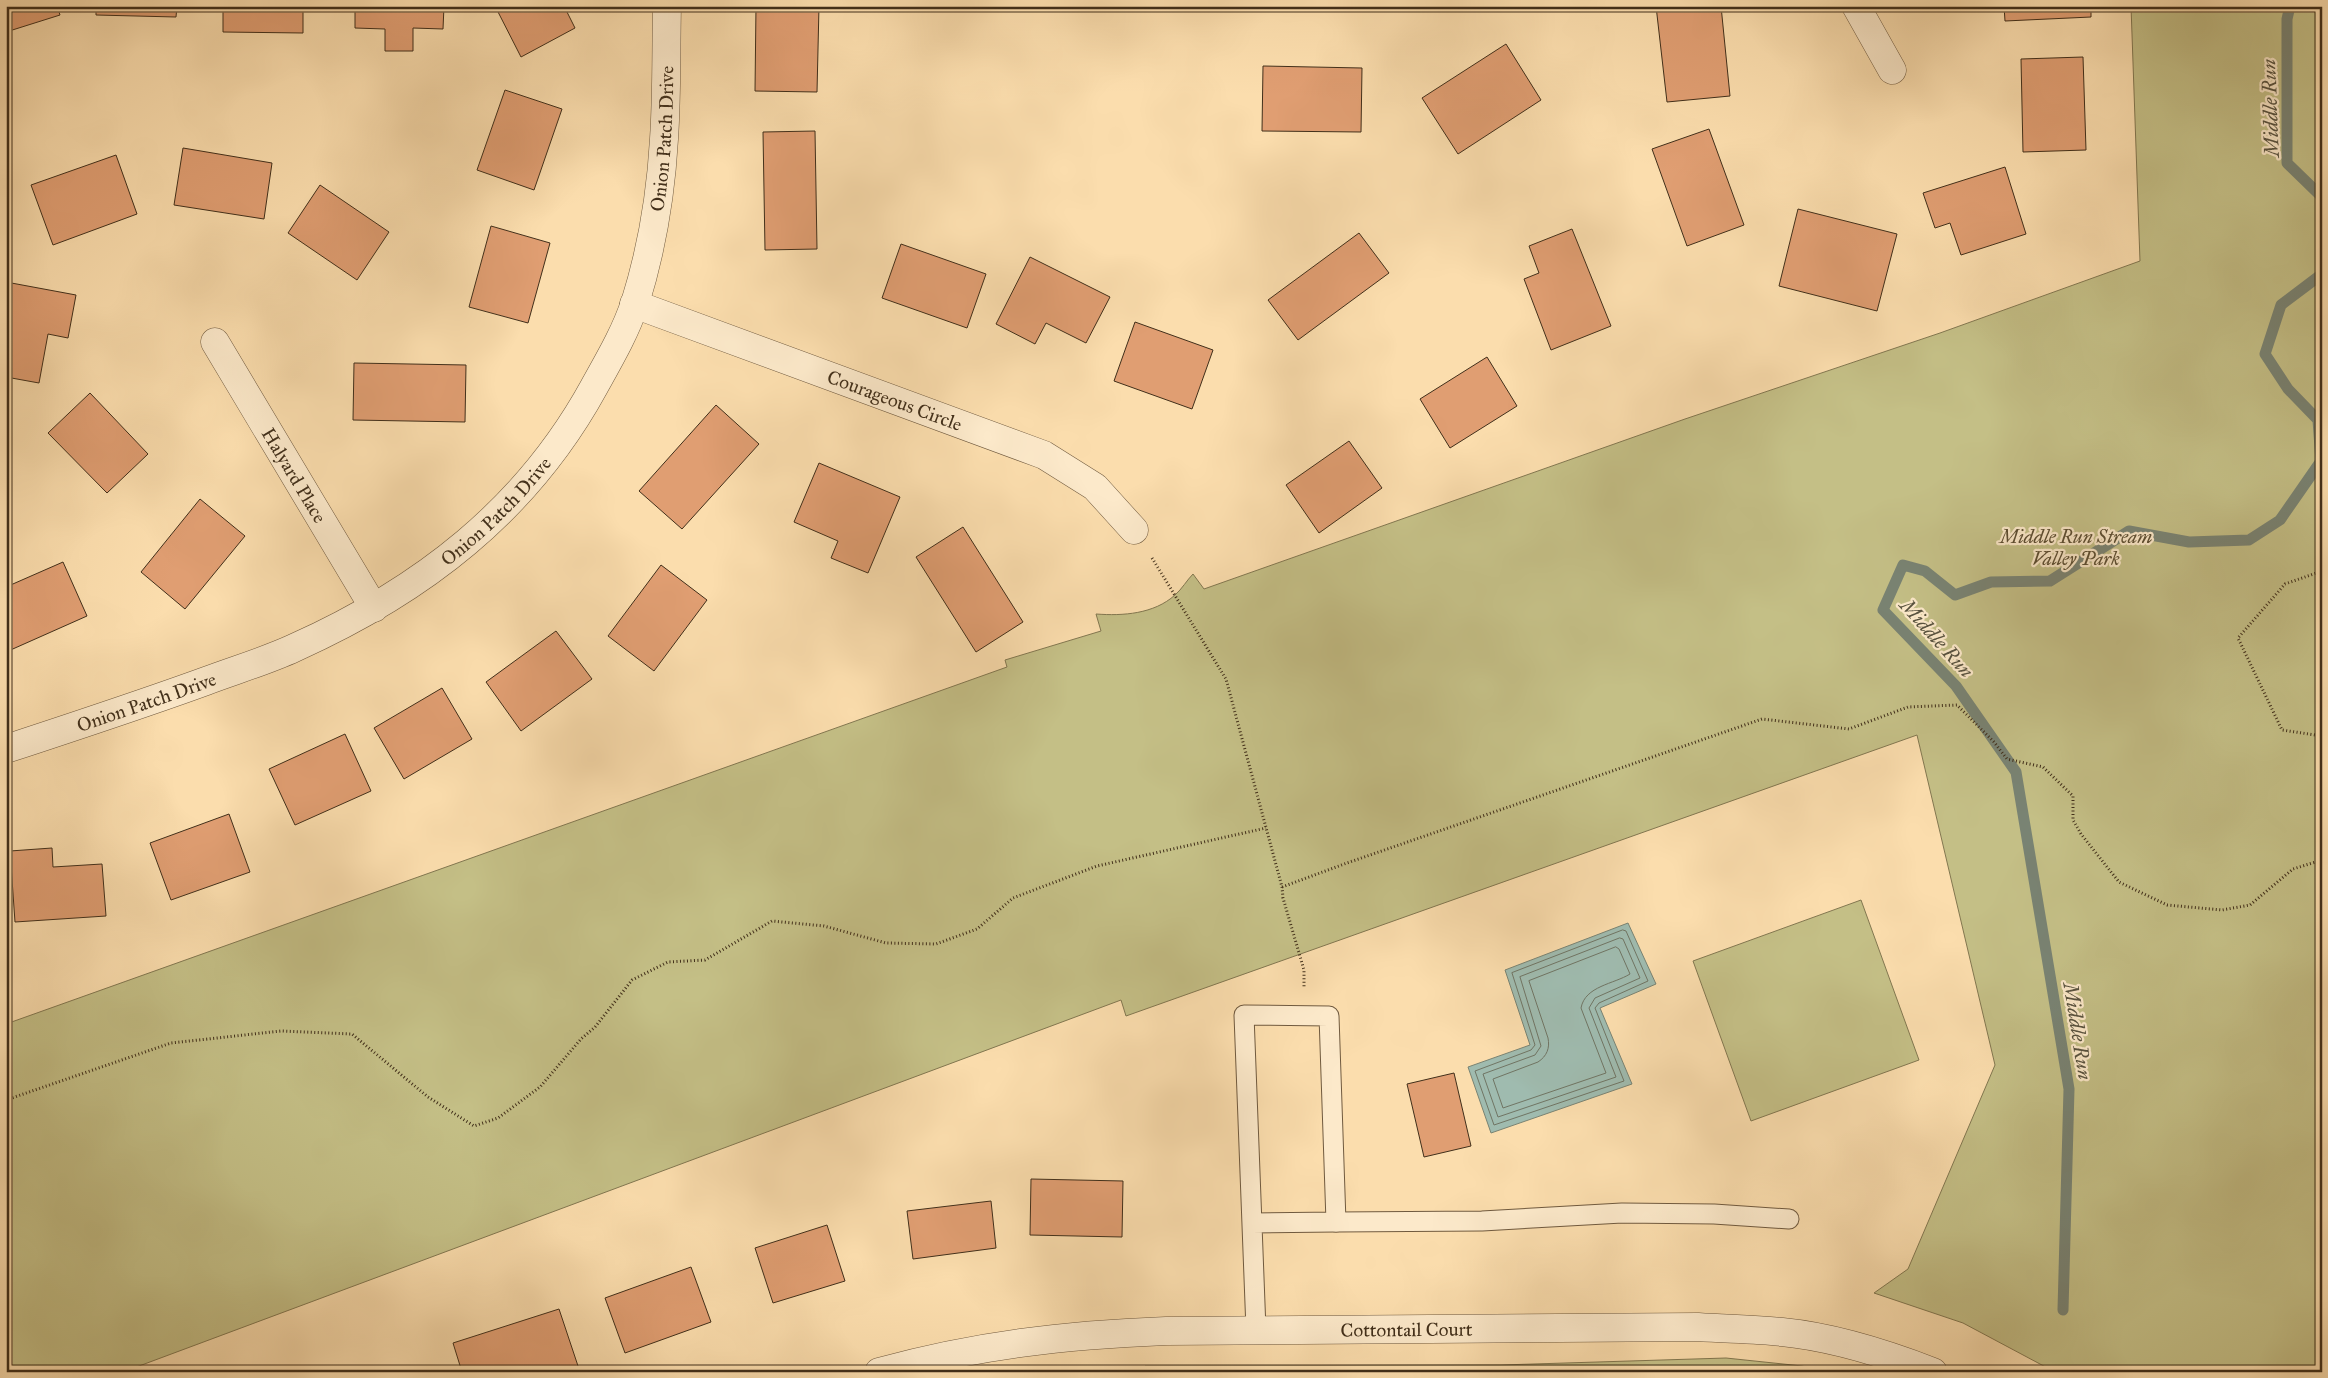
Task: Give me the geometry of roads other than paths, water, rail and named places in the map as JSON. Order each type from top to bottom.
[{"type":"street","name":"Onion Patch Drive","points":[[6,749],[135,706],[293,649],[374,608],[445,562],[485,528],[517,496],[551,455],[580,411],[619,340],[634,304],[652,234],[664,141],[667,6]]},
{"type":"street","points":[[1856,6],[1892,70]]},
{"type":"street","name":"Courageous Circle","points":[[634,304],[1044,455],[1095,486],[1134,530]]},
{"type":"street","name":"Halyard Place","points":[[215,342],[374,608]]},
{"type":"street","name":"Cottontail Court","points":[[878,1372],[928,1358],[1005,1344],[1088,1334],[1256,1330],[1698,1327],[1782,1332],[1846,1343],[1889,1355],[1933,1372]]},
{"type":"lane","points":[[1256,1330],[1244,1015],[1328,1016],[1336,1222]]},
{"type":"lane","points":[[1252,1223],[1482,1222],[1622,1213],[1714,1214],[1789,1219]]},
{"type":"water","points":[[1628,923],[1656,984],[1600,1008],[1632,1084],[1491,1133],[1468,1067],[1530,1045],[1505,970]]},
{"type":"waterway","name":"Middle Run","points":[[2290,6],[2287,19],[2287,163],[2322,197]]},
{"type":"waterway","name":"Middle Run","points":[[2063,1310],[2069,1089],[2016,772],[1956,686],[1883,610],[1903,565],[1925,571],[1955,595],[1991,582],[2050,581],[2129,531],[2189,542],[2249,540],[2280,520],[2321,461],[2318,420],[2288,389],[2265,354],[2281,305],[2322,274]]},
{"type":"park label","name":"Middle Run Stream Valley Park","points":[[2076,547]]}]
